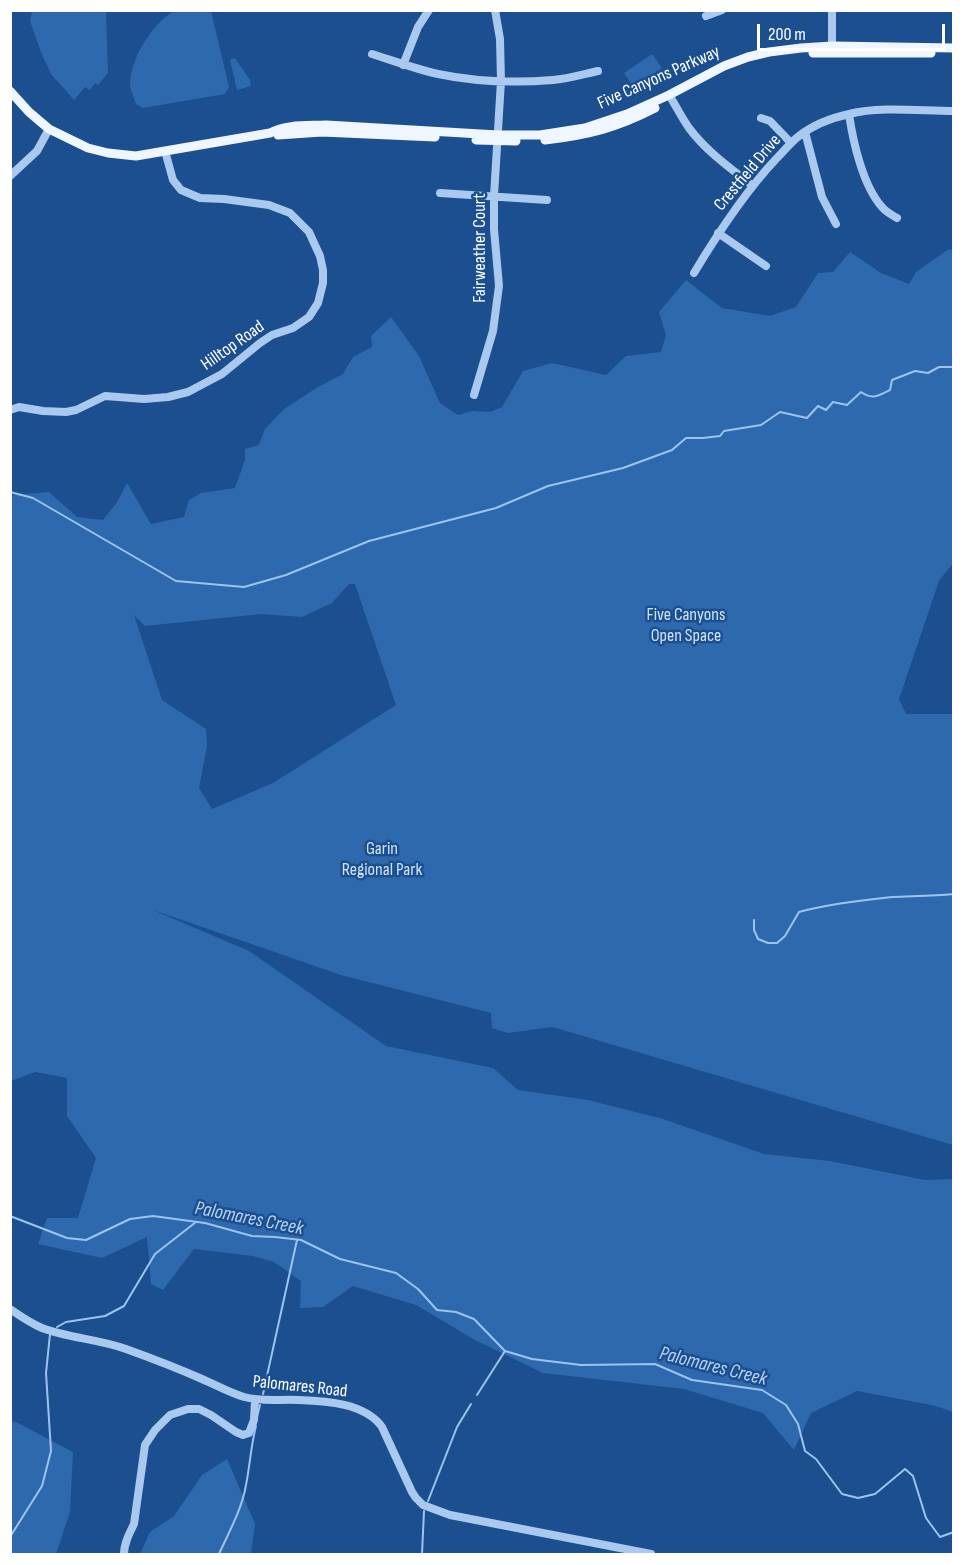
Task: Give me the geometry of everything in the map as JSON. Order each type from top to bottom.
[{"type":"main road","name":"Five Canyons Parkway","points":[[10,91],[49,129],[88,148],[136,156],[270,133],[278,135],[322,132],[538,141],[609,129],[634,118],[724,66],[769,52],[801,48],[954,53]]},
{"type":"main road","name":"Five Canyons Parkway","points":[[832,50],[954,48]]},
{"type":"street","points":[[403,64],[418,27],[429,10]]},
{"type":"street","name":"Fairweather Court","points":[[474,395],[493,331],[499,286],[494,229],[494,196],[501,81],[500,39],[495,10]]},
{"type":"street","points":[[706,16],[722,10]]},
{"type":"street","points":[[832,10],[832,50]]},
{"type":"street","points":[[372,54],[438,74],[472,79],[555,80],[598,70]]},
{"type":"street","points":[[670,97],[690,129],[707,148],[753,186]]},
{"type":"street","name":"Crestfield Drive","points":[[694,273],[718,233],[753,186],[805,132],[821,123],[849,114],[876,110],[954,111]]},
{"type":"street","points":[[849,114],[864,177],[873,195],[884,209],[897,218]]},
{"type":"street","points":[[761,118],[770,121],[792,143]]},
{"type":"street","points":[[10,176],[37,151],[49,129]]},
{"type":"street","points":[[805,132],[822,197],[836,224]]},
{"type":"street","name":"Hilltop Road","points":[[10,410],[19,407],[66,412],[76,410],[105,396],[168,398],[188,392],[222,374],[272,335],[293,328],[309,317],[318,303],[323,283],[323,270],[316,247],[309,232],[290,213],[269,205],[200,198],[181,190],[172,180],[165,151]]},
{"type":"street","points":[[440,193],[548,200]]},
{"type":"street","points":[[718,233],[766,266]]},
{"type":"street","name":"Palomares Road","points":[[10,1309],[43,1328],[124,1348],[255,1400],[299,1400],[334,1404],[368,1413],[382,1427],[412,1492],[423,1505],[450,1515],[651,1554]]},
{"type":"street","points":[[124,1554],[128,1536],[134,1524],[145,1445],[155,1430],[170,1415],[188,1409],[199,1409],[236,1432],[249,1433],[254,1420],[255,1400]]},
{"type":"green space","points":[[32,11],[106,11],[108,73],[98,85],[95,83],[90,90],[85,87],[74,100],[51,74],[30,21]]},
{"type":"green space","points":[[174,11],[211,11],[229,87],[225,94],[143,108],[136,104],[130,87],[135,61],[151,32]]},
{"type":"green space","points":[[652,54],[662,68],[634,88],[624,73]]},
{"type":"green space","points":[[235,58],[250,80],[251,86],[237,90],[230,60]]},
{"type":"green space","points":[[949,249],[954,250],[953,563],[939,581],[899,699],[906,714],[953,714],[953,1145],[556,1028],[508,1033],[492,1028],[491,1013],[341,975],[153,910],[249,951],[386,1046],[493,1068],[518,1090],[588,1100],[663,1119],[764,1154],[830,1161],[925,1180],[953,1179],[953,1412],[936,1406],[857,1391],[811,1413],[794,1450],[763,1413],[684,1389],[543,1373],[475,1340],[416,1305],[353,1286],[323,1307],[300,1308],[301,1281],[274,1262],[253,1256],[194,1249],[163,1290],[151,1284],[147,1237],[102,1258],[38,1244],[47,1218],[78,1218],[96,1158],[67,1116],[67,1078],[35,1072],[11,1081],[11,495],[49,492],[77,517],[103,520],[117,502],[127,483],[151,524],[184,517],[189,500],[201,493],[235,488],[245,460],[245,449],[259,445],[265,429],[284,409],[343,374],[353,357],[372,347],[371,336],[391,317],[419,356],[440,403],[458,415],[472,411],[490,412],[502,407],[523,371],[552,363],[606,375],[626,356],[661,352],[666,335],[659,312],[686,280],[722,308],[770,316],[796,307],[818,273],[833,272],[850,252],[881,273],[909,284],[916,272]],"holes":[[[349,584],[355,584],[396,705],[273,783],[212,809],[199,788],[207,746],[206,729],[162,700],[134,615],[145,626],[261,614],[302,617],[332,603]]]},
{"type":"green space","points":[[14,1421],[73,1452],[70,1512],[56,1554],[11,1554],[10,1424]]},
{"type":"green space","points":[[227,1459],[255,1524],[251,1554],[140,1554],[150,1532],[174,1516],[202,1475]]},
{"type":"waterway","points":[[10,492],[33,498],[176,581],[244,587],[286,575],[369,541],[496,508],[548,486],[623,468],[672,450],[686,438],[720,436],[724,431],[761,425],[780,412],[807,418],[818,406],[826,410],[833,402],[847,405],[861,392],[872,396],[882,394],[890,390],[892,380],[915,371],[928,373],[939,367],[954,366]]},
{"type":"waterway","points":[[754,920],[754,930],[758,939],[768,943],[777,943],[785,936],[799,912],[869,899],[954,894]]},
{"type":"waterway","name":"Palomares Creek","points":[[10,1216],[67,1238],[86,1240],[130,1219],[153,1216],[205,1223],[252,1236],[301,1240],[340,1259],[396,1273],[418,1289],[437,1310],[456,1312],[474,1319],[505,1351],[532,1359],[581,1365],[655,1364],[692,1380],[762,1390],[786,1405],[798,1424],[805,1451],[816,1459],[842,1494],[858,1498],[875,1494],[905,1469],[913,1476],[926,1518],[940,1537],[954,1532]]},
{"type":"waterway","points":[[57,1327],[66,1322],[105,1316],[124,1306],[155,1254],[196,1222]]},
{"type":"waterway","points":[[263,1394],[297,1240]]},
{"type":"waterway","points":[[10,1537],[42,1486],[51,1451],[46,1373],[50,1334]]},
{"type":"waterway","points":[[477,1395],[505,1351]]},
{"type":"waterway","points":[[428,1501],[457,1427],[471,1404]]},
{"type":"waterway","points":[[257,1417],[260,1405]]},
{"type":"waterway","points":[[219,1554],[242,1503],[256,1426]]},
{"type":"waterway","points":[[422,1554],[424,1511]]},
{"type":"park label","name":"Five Canyons Open Space","points":[[686,625]]},
{"type":"park label","name":"Garin Regional Park","points":[[382,859]]}]
